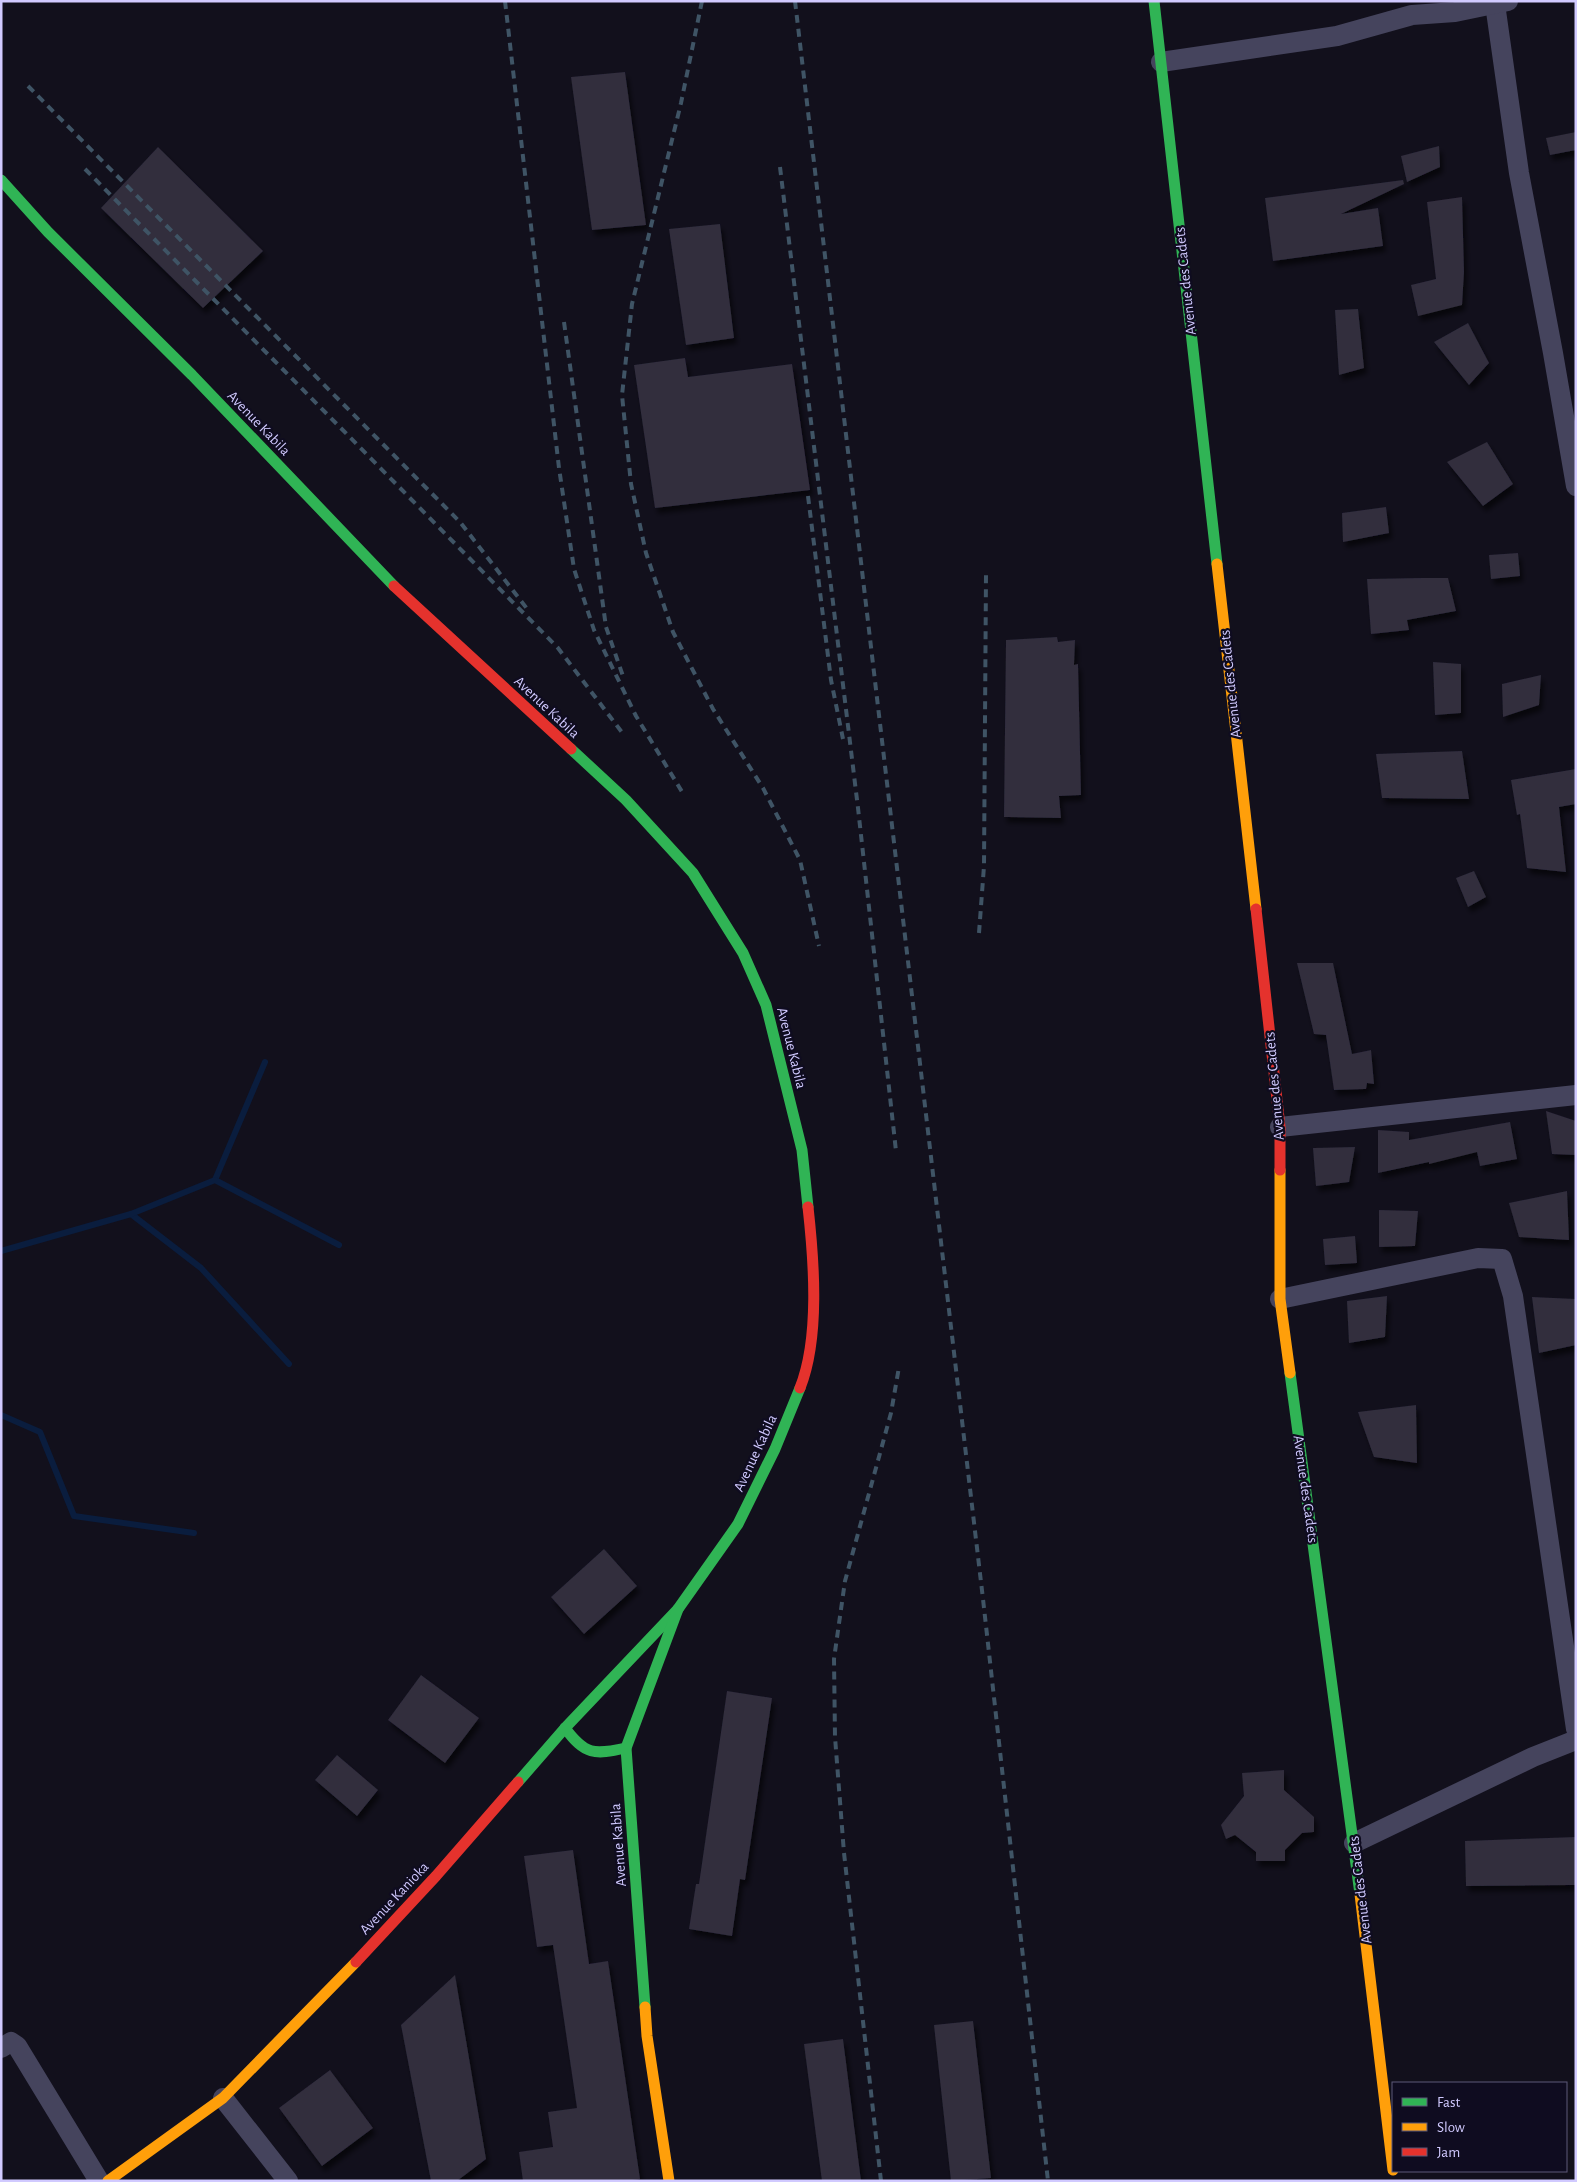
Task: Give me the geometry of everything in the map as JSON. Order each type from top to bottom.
[{"type":"main road","name":"Avenue des Cadets","points":[[1154,1],[1280,1127],[1280,1299],[1354,1843],[1392,2162]]},
{"type":"main road","name":"Avenue Kabila","points":[[1,180],[48,232],[192,375],[378,571],[626,800],[693,873],[742,953],[766,1006],[802,1150],[811,1230],[814,1306],[807,1371],[776,1449],[738,1524],[678,1609],[626,1748],[647,2036],[669,2181]]},
{"type":"main road","name":"Avenue Kanioka","points":[[108,2181],[222,2098],[332,1988],[436,1876],[565,1728],[678,1609]]},
{"type":"main road","points":[[565,1728],[574,1741],[590,1753],[600,1755],[626,1748]]},
{"type":"street","points":[[1161,62],[1337,36],[1412,15],[1455,12],[1502,3],[1519,173],[1576,486]]},
{"type":"street","points":[[1280,1127],[1576,1095]]},
{"type":"street","points":[[1280,1299],[1478,1258],[1502,1259],[1513,1296],[1576,1729]]},
{"type":"street","points":[[1354,1843],[1533,1757],[1576,1740]]},
{"type":"street","points":[[1,2048],[11,2042],[17,2046],[99,2181]]},
{"type":"street","points":[[222,2098],[288,2181]]},
{"type":"building","points":[[625,72],[646,225],[592,230],[571,77]]},
{"type":"building","points":[[1576,132],[1576,150],[1550,155],[1546,138]]},
{"type":"building","points":[[1439,146],[1440,167],[1407,182],[1401,156]]},
{"type":"building","points":[[158,147],[263,251],[203,308],[101,208]]},
{"type":"building","points":[[1403,180],[1404,184],[1341,214],[1378,208],[1383,246],[1273,261],[1265,198]]},
{"type":"building","points":[[1462,197],[1464,272],[1462,305],[1418,316],[1411,285],[1436,279],[1427,202]]},
{"type":"building","points":[[720,224],[734,338],[686,345],[669,229]]},
{"type":"building","points":[[1358,309],[1364,368],[1339,375],[1335,310]]},
{"type":"building","points":[[1468,323],[1489,363],[1469,385],[1434,342]]},
{"type":"building","points":[[685,358],[688,377],[792,364],[810,490],[655,508],[634,365]]},
{"type":"building","points":[[1487,442],[1513,484],[1483,506],[1447,462]]},
{"type":"building","points":[[1386,507],[1389,533],[1343,542],[1342,513]]},
{"type":"building","points":[[1518,553],[1520,576],[1491,579],[1489,555]]},
{"type":"building","points":[[1448,578],[1456,611],[1407,620],[1409,630],[1371,634],[1367,579]]},
{"type":"building","points":[[1057,637],[1058,642],[1075,640],[1074,665],[1078,664],[1081,795],[1059,796],[1061,818],[1004,817],[1006,640]]},
{"type":"building","points":[[1433,662],[1461,664],[1461,713],[1435,715]]},
{"type":"building","points":[[1541,675],[1539,705],[1503,717],[1502,684]]},
{"type":"building","points":[[1462,751],[1469,799],[1382,798],[1376,754]]},
{"type":"building","points":[[1576,769],[1576,804],[1559,807],[1566,872],[1527,868],[1520,814],[1517,815],[1511,780]]},
{"type":"building","points":[[1474,871],[1486,897],[1468,907],[1456,878]]},
{"type":"building","points":[[1297,963],[1333,963],[1352,1054],[1371,1050],[1374,1084],[1367,1083],[1366,1089],[1334,1090],[1326,1035],[1314,1034]]},
{"type":"building","points":[[1546,1111],[1576,1121],[1576,1155],[1552,1154]]},
{"type":"building","points":[[1510,1122],[1517,1159],[1480,1166],[1477,1152],[1429,1164],[1429,1162],[1378,1173],[1378,1130],[1409,1132],[1409,1140]]},
{"type":"building","points":[[1355,1147],[1349,1182],[1316,1186],[1313,1148]]},
{"type":"building","points":[[1567,1191],[1569,1240],[1519,1237],[1509,1203]]},
{"type":"building","points":[[1379,1210],[1418,1211],[1415,1246],[1379,1247]]},
{"type":"building","points":[[1355,1236],[1357,1263],[1325,1265],[1323,1239]]},
{"type":"building","points":[[1387,1296],[1385,1337],[1349,1343],[1347,1301]]},
{"type":"building","points":[[1532,1297],[1576,1299],[1576,1345],[1539,1353]]},
{"type":"building","points":[[1416,1405],[1417,1463],[1374,1457],[1358,1412]]},
{"type":"building","points":[[604,1549],[637,1586],[584,1634],[551,1597]]},
{"type":"building","points":[[421,1675],[479,1718],[445,1763],[388,1720]]},
{"type":"building","points":[[727,1691],[772,1698],[745,1880],[740,1879],[732,1936],[689,1929],[696,1884],[699,1884]]},
{"type":"building","points":[[337,1755],[378,1790],[357,1816],[315,1780]]},
{"type":"building","points":[[1284,1770],[1284,1790],[1314,1817],[1314,1832],[1302,1833],[1285,1850],[1285,1861],[1256,1861],[1256,1852],[1235,1835],[1226,1839],[1221,1825],[1244,1796],[1242,1773]]},
{"type":"building","points":[[1576,1837],[1576,1885],[1466,1886],[1465,1841]]},
{"type":"building","points":[[573,1850],[589,1964],[608,1961],[640,2179],[626,2181],[523,2181],[519,2152],[553,2147],[548,2112],[577,2108],[553,1945],[537,1947],[524,1856]]},
{"type":"building","points":[[455,1975],[486,2159],[457,2181],[431,2181],[401,2025]]},
{"type":"building","points":[[973,2021],[991,2178],[951,2181],[934,2025]]},
{"type":"building","points":[[843,2039],[861,2181],[822,2181],[804,2044]]},
{"type":"building","points":[[330,2070],[373,2128],[322,2166],[279,2108]]},
{"type":"waterway","points":[[215,1180],[265,1062]]},
{"type":"waterway","points":[[1,1251],[131,1214],[215,1180],[339,1245]]},
{"type":"waterway","points":[[131,1214],[201,1268],[289,1364]]},
{"type":"waterway","points":[[1,1415],[40,1432],[74,1516],[194,1533]]},
{"type":"railway","points":[[505,1],[559,468],[574,569],[594,630],[636,716],[684,795]]},
{"type":"railway","points":[[702,1],[681,103],[632,304],[622,395],[631,484],[646,553],[673,632],[713,709],[763,788],[800,860],[819,946]]},
{"type":"railway","points":[[795,1],[983,1599],[1048,2181]]},
{"type":"railway","points":[[28,86],[460,522],[528,610]]},
{"type":"railway","points":[[780,167],[858,808],[896,1151]]},
{"type":"railway","points":[[85,169],[558,648],[624,735]]},
{"type":"railway","points":[[564,322],[606,627],[624,679]]},
{"type":"railway","points":[[808,496],[831,680],[843,739]]},
{"type":"railway","points":[[979,933],[984,866],[986,574]]},
{"type":"railway","points":[[881,2181],[844,1853],[835,1737],[834,1659],[845,1581],[891,1413],[899,1367]]},
{"type":"traffic: fast","points":[[1154,1],[1217,564]]},
{"type":"traffic: fast","points":[[1,180],[48,232],[192,375],[394,586]]},
{"type":"traffic: fast","points":[[571,749],[626,800],[693,873],[743,953],[766,1005],[802,1150],[808,1207]]},
{"type":"traffic: fast","points":[[1290,1373],[1360,1894]]},
{"type":"traffic: fast","points":[[645,2007],[626,1748],[678,1609],[738,1524],[775,1449],[800,1388]]},
{"type":"traffic: fast","points":[[518,1782],[565,1728],[678,1609]]},
{"type":"traffic: fast","points":[[565,1728],[578,1744],[591,1751],[606,1752],[626,1748]]},
{"type":"traffic: slow","points":[[1217,564],[1256,909]]},
{"type":"traffic: slow","points":[[1280,1170],[1280,1299],[1290,1373]]},
{"type":"traffic: slow","points":[[1360,1894],[1392,2162]]},
{"type":"traffic: slow","points":[[108,2181],[223,2098],[356,1962]]},
{"type":"traffic: slow","points":[[645,2007],[647,2036],[669,2181]]},
{"type":"traffic: jam","points":[[394,586],[571,749]]},
{"type":"traffic: jam","points":[[1256,909],[1280,1127],[1280,1170]]},
{"type":"traffic: jam","points":[[800,1388],[811,1346],[813,1323],[812,1251],[808,1207]]},
{"type":"traffic: jam","points":[[356,1962],[436,1876],[518,1782]]}]
